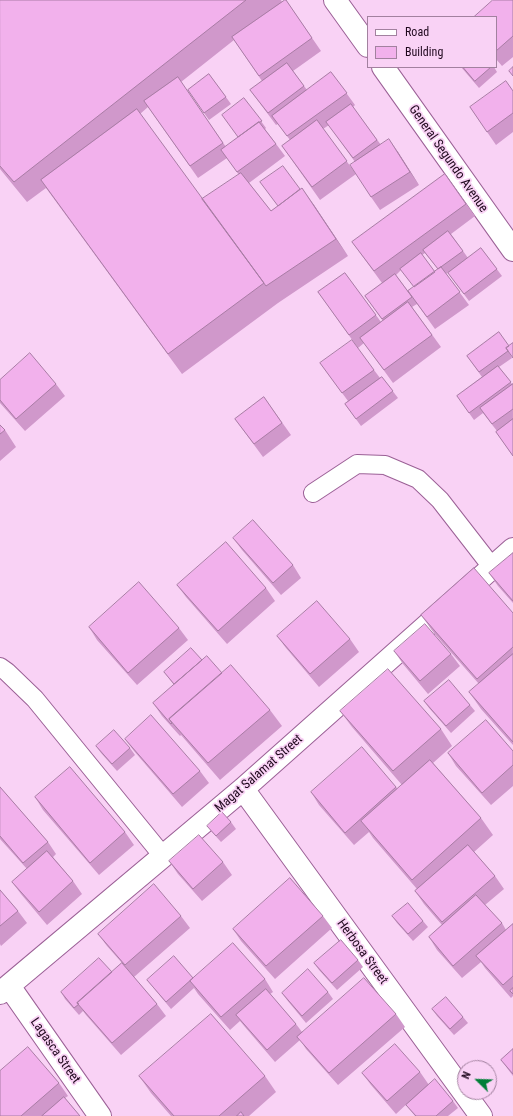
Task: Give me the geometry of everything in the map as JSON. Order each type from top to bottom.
[{"type":"main road","points":[[335,0],[367,45]]},
{"type":"main road","name":"General Segundo Avenue","points":[[384,68],[513,250]]},
{"type":"main road","name":"Magat Salamat Street","points":[[5,990],[243,789],[513,549]]},
{"type":"main road","name":"Herbosa Street","points":[[243,789],[480,1116]]},
{"type":"main road","name":"Lagasca Street","points":[[5,990],[100,1116]]},
{"type":"lane","points":[[313,493],[357,464],[385,465],[418,479],[440,500],[492,567]]},
{"type":"lane","points":[[0,667],[35,699],[164,856]]},
{"type":"building","points":[[0,0],[246,0],[14,182],[0,166]]},
{"type":"building","points":[[285,0],[312,38],[259,76],[232,37]]},
{"type":"building","points":[[493,0],[513,0],[513,36],[497,50],[497,16],[475,16]]},
{"type":"building","points":[[287,63],[304,86],[268,113],[250,90]]},
{"type":"building","points":[[513,67],[513,76],[509,71]]},
{"type":"building","points":[[464,68],[490,68],[475,81]]},
{"type":"building","points":[[331,72],[347,93],[287,136],[272,116]]},
{"type":"building","points":[[209,74],[226,97],[204,113],[188,90]]},
{"type":"building","points":[[178,77],[223,143],[190,166],[144,101]]},
{"type":"building","points":[[506,81],[513,91],[513,113],[487,132],[470,107]]},
{"type":"building","points":[[244,98],[262,121],[238,137],[222,115]]},
{"type":"building","points":[[351,104],[377,140],[353,158],[326,122]]},
{"type":"building","points":[[137,109],[264,283],[168,354],[41,180]]},
{"type":"building","points":[[317,120],[347,161],[312,187],[282,146]]},
{"type":"building","points":[[259,122],[276,144],[237,172],[221,150]]},
{"type":"building","points":[[389,139],[410,172],[371,197],[350,165]]},
{"type":"building","points":[[283,166],[300,189],[278,206],[260,182]]},
{"type":"building","points":[[241,173],[271,211],[302,188],[336,239],[266,286],[202,199]]},
{"type":"building","points":[[445,174],[466,204],[374,271],[352,242]]},
{"type":"building","points":[[448,231],[463,251],[438,269],[423,250]]},
{"type":"building","points":[[481,248],[497,269],[464,294],[448,273]]},
{"type":"building","points":[[421,253],[435,272],[414,287],[400,269]]},
{"type":"building","points":[[441,267],[460,292],[427,317],[408,291]]},
{"type":"building","points":[[345,273],[376,315],[349,335],[318,292]]},
{"type":"building","points":[[395,274],[412,297],[382,319],[365,296]]},
{"type":"building","points":[[408,302],[432,335],[384,370],[360,338]]},
{"type":"building","points":[[499,332],[509,346],[506,348],[508,351],[479,372],[467,356]]},
{"type":"building","points":[[352,340],[374,370],[342,393],[320,363]]},
{"type":"building","points":[[513,343],[513,358],[506,348]]},
{"type":"building","points":[[30,353],[56,384],[16,419],[0,400],[0,380]]},
{"type":"building","points":[[498,366],[511,382],[469,413],[457,396]]},
{"type":"building","points":[[382,377],[393,391],[356,419],[345,404]]},
{"type":"building","points":[[513,384],[513,409],[492,424],[480,408]]},
{"type":"building","points":[[264,397],[282,423],[254,444],[235,419]]},
{"type":"building","points":[[513,419],[513,456],[496,432]]},
{"type":"building","points":[[0,425],[5,430],[0,434]]},
{"type":"building","points":[[253,520],[293,565],[273,583],[233,538]]},
{"type":"building","points":[[226,542],[266,588],[218,631],[177,585]]},
{"type":"building","points":[[513,553],[513,601],[489,573]]},
{"type":"building","points":[[474,568],[513,613],[513,647],[477,679],[421,615]]},
{"type":"building","points":[[139,582],[179,628],[128,673],[89,627]]},
{"type":"building","points":[[317,601],[350,639],[310,674],[277,636]]},
{"type":"building","points":[[425,624],[451,654],[420,681],[394,651]]},
{"type":"building","points":[[191,648],[202,660],[174,684],[164,672]]},
{"type":"building","points":[[513,654],[513,742],[469,692]]},
{"type":"building","points":[[207,656],[222,673],[169,719],[172,723],[171,724],[153,703]]},
{"type":"building","points":[[231,665],[270,710],[208,763],[169,719]]},
{"type":"building","points":[[388,669],[441,729],[393,771],[340,711]]},
{"type":"building","points":[[449,680],[470,705],[446,726],[424,701]]},
{"type":"building","points":[[151,715],[200,771],[173,794],[125,739]]},
{"type":"building","points":[[486,720],[513,751],[513,765],[482,793],[448,753]]},
{"type":"building","points":[[114,730],[130,748],[112,764],[96,746]]},
{"type":"building","points":[[362,747],[396,787],[345,833],[311,792]]},
{"type":"building","points":[[430,760],[481,818],[412,880],[361,821]]},
{"type":"building","points":[[70,767],[125,832],[90,863],[35,797]]},
{"type":"building","points":[[0,787],[48,842],[23,863],[0,836]]},
{"type":"building","points":[[222,812],[231,822],[216,836],[207,826]]},
{"type":"building","points":[[199,835],[223,862],[193,889],[169,861]]},
{"type":"building","points":[[468,845],[495,876],[442,922],[415,891]]},
{"type":"building","points":[[47,851],[73,881],[39,912],[12,882]]},
{"type":"building","points":[[290,878],[323,916],[266,966],[233,929]]},
{"type":"building","points":[[154,884],[181,916],[125,965],[98,934]]},
{"type":"building","points":[[0,890],[18,911],[0,926]]},
{"type":"building","points":[[476,895],[502,923],[453,966],[429,937]]},
{"type":"building","points":[[408,903],[423,921],[408,934],[392,916]]},
{"type":"building","points":[[513,924],[513,976],[503,985],[476,956]]},
{"type":"building","points":[[341,940],[358,960],[332,983],[314,963]]},
{"type":"building","points":[[233,943],[265,979],[221,1017],[190,981]]},
{"type":"building","points":[[174,956],[193,978],[166,1002],[147,980]]},
{"type":"building","points":[[99,958],[112,972],[77,1003],[79,1004],[74,1008],[61,992]]},
{"type":"building","points":[[122,963],[157,1004],[112,1043],[77,1003]]},
{"type":"building","points":[[308,969],[328,992],[302,1016],[282,993]]},
{"type":"building","points":[[364,978],[396,1014],[329,1073],[297,1037]]},
{"type":"building","points":[[266,989],[296,1024],[267,1050],[236,1015]]},
{"type":"building","points":[[446,997],[463,1017],[450,1029],[432,1009]]},
{"type":"building","points":[[211,1014],[265,1076],[219,1116],[174,1116],[139,1076]]},
{"type":"building","points":[[395,1044],[420,1072],[387,1101],[362,1073]]},
{"type":"building","points":[[28,1047],[59,1083],[21,1116],[0,1116],[0,1071]]},
{"type":"building","points":[[513,1049],[513,1074],[501,1060]]},
{"type":"building","points":[[435,1079],[453,1101],[436,1116],[416,1116],[406,1105]]},
{"type":"building","points":[[64,1097],[80,1116],[42,1116]]},
{"type":"building","points":[[241,1112],[244,1116],[237,1116]]}]
